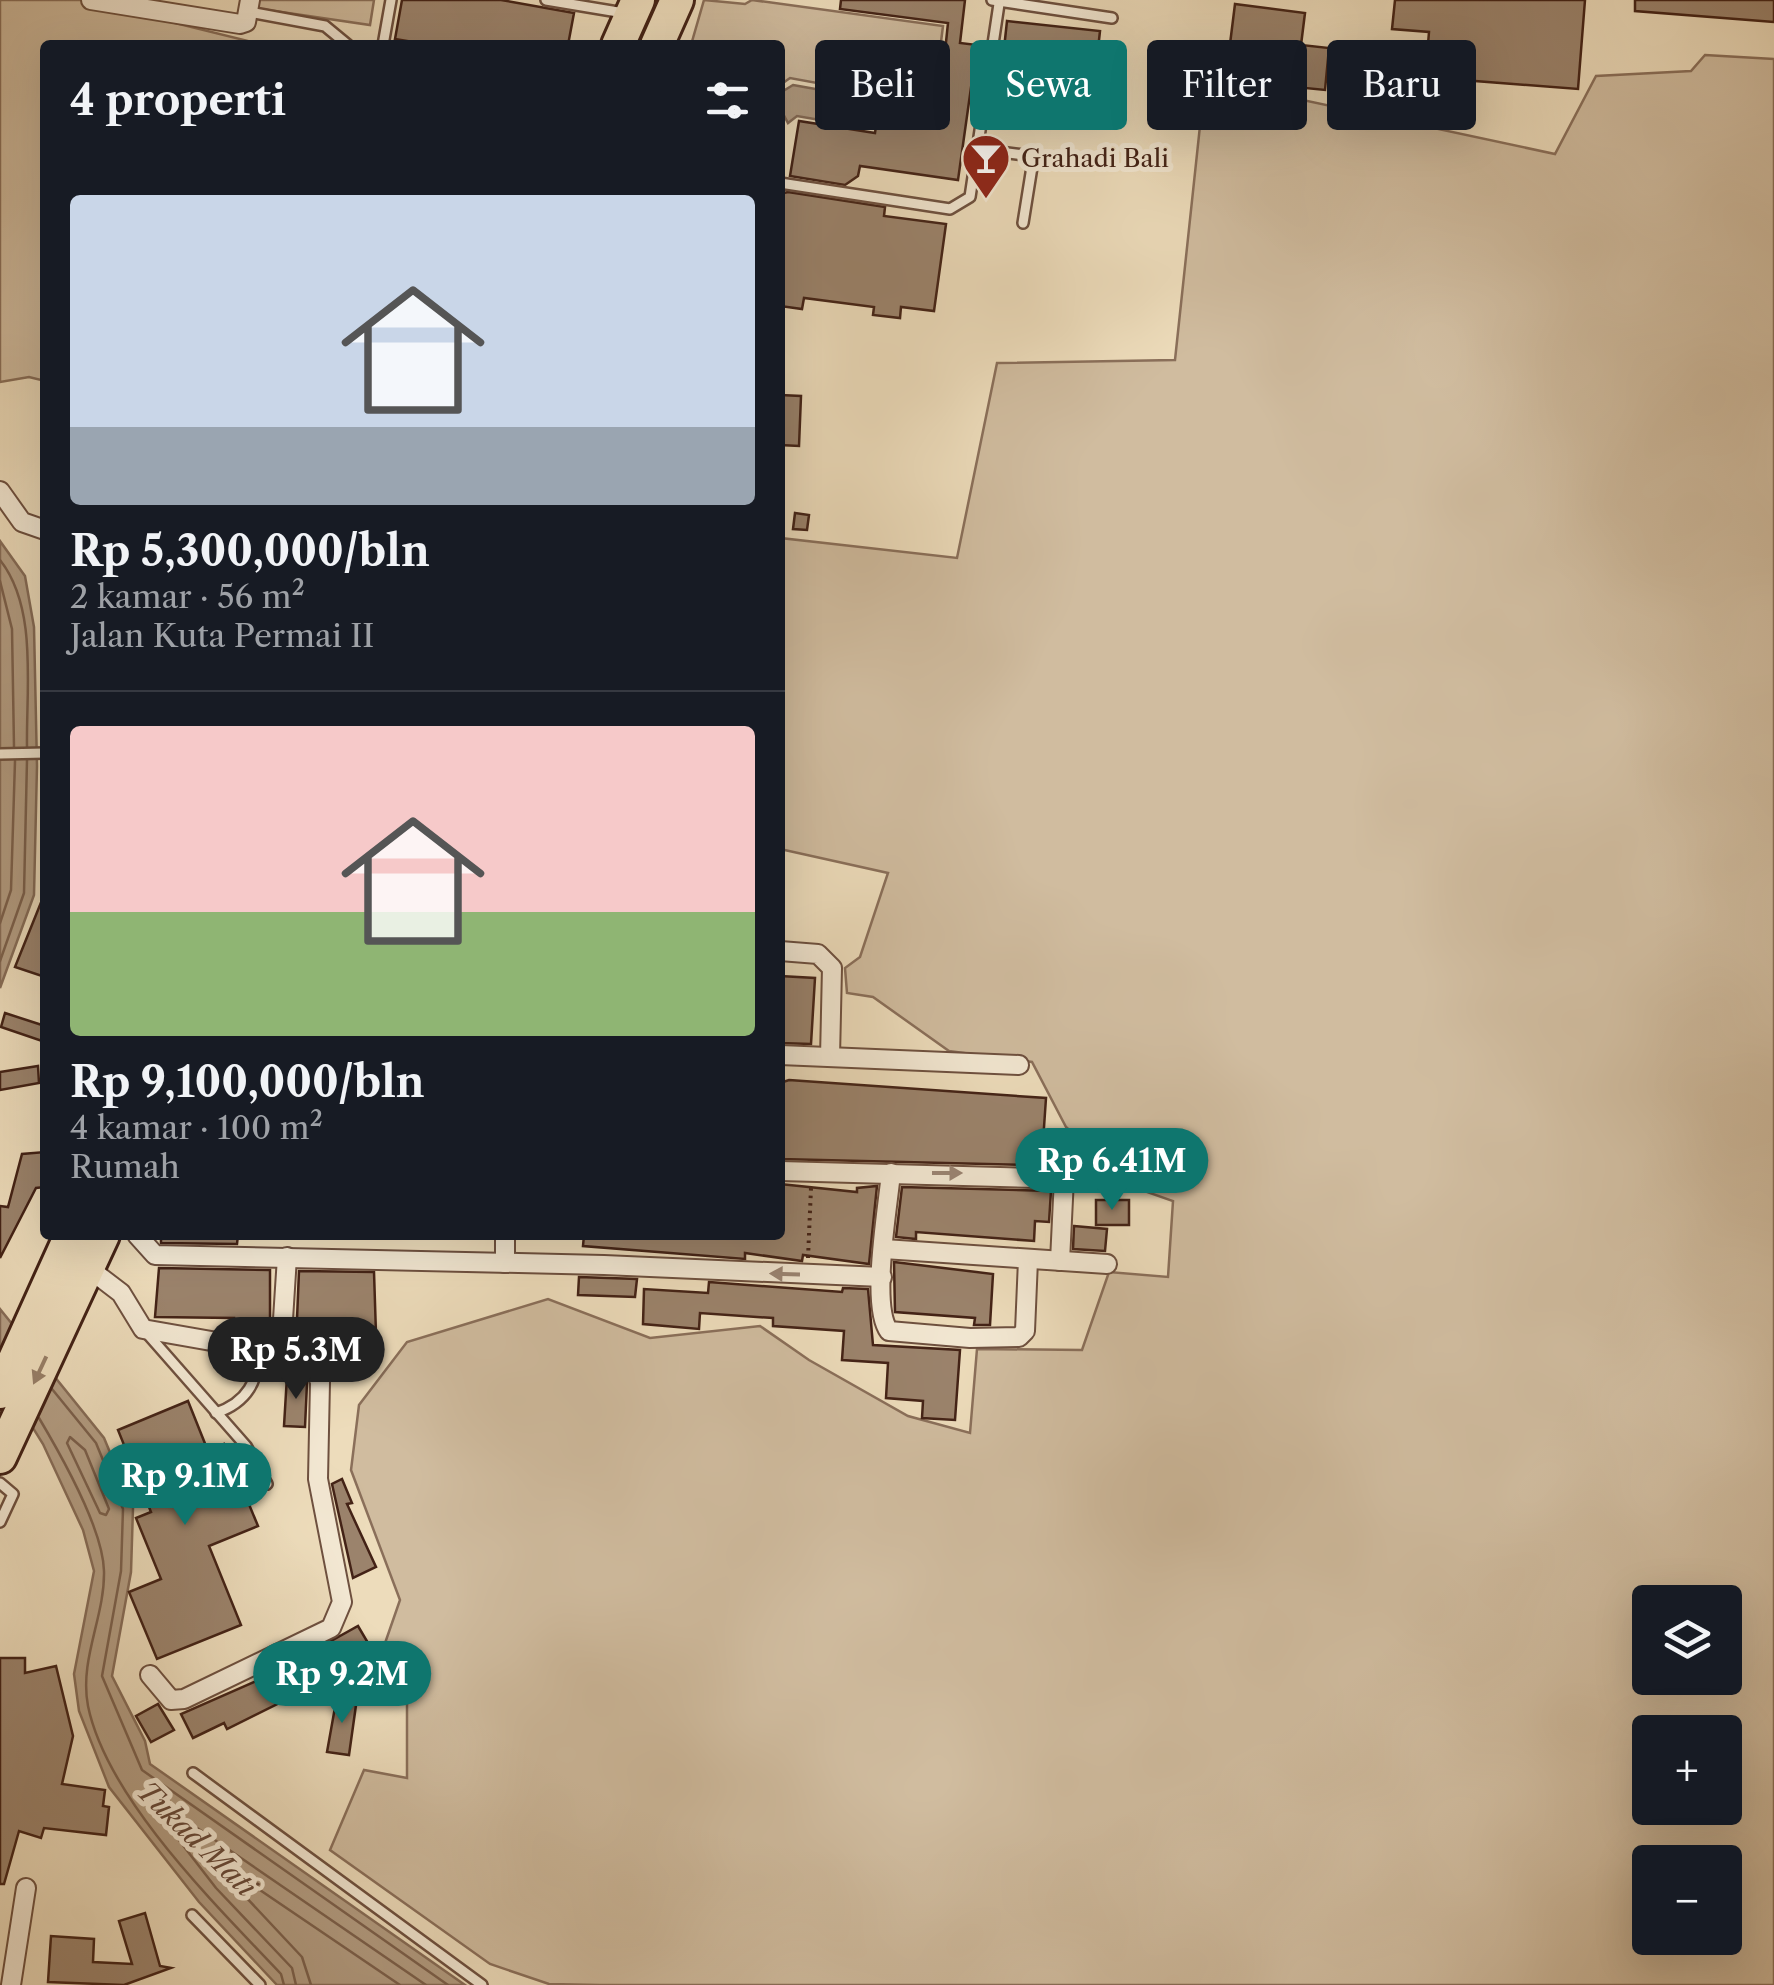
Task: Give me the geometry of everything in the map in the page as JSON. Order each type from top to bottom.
[{"type":"highway","points":[[659,40],[678,0]]},
{"type":"highway","points":[[620,40],[635,7]]},
{"type":"highway","points":[[0,1457],[9,1405],[50,1314],[69,1240]]},
{"type":"highway","points":[[50,1314],[88,1267],[101,1240]]},
{"type":"street","points":[[91,0],[240,24],[246,22],[249,6]]},
{"type":"street","points":[[0,491],[22,522],[40,528]]},
{"type":"street","points":[[785,951],[818,954],[832,968],[830,1058]]},
{"type":"street","points":[[785,1054],[1019,1065]]},
{"type":"street","points":[[785,1171],[1111,1180]]},
{"type":"street","points":[[891,1173],[882,1277],[884,1324],[888,1330],[1011,1339],[1025,1331],[1028,1260]]},
{"type":"street","points":[[1060,1261],[1064,1178]]},
{"type":"street","points":[[142,1240],[156,1255],[882,1277]]},
{"type":"street","points":[[504,1263],[505,1240]]},
{"type":"street","points":[[884,1250],[1107,1264]]},
{"type":"street","points":[[282,1334],[286,1258]]},
{"type":"street","points":[[88,1267],[121,1293],[143,1329],[297,1356],[309,1363],[320,1382],[318,1479],[341,1590],[338,1616],[322,1636],[184,1699],[171,1700],[150,1674]]},
{"type":"street","points":[[11,1985],[26,1888]]},
{"type":"lane","points":[[384,40],[391,0]]},
{"type":"lane","points":[[546,0],[635,7]]},
{"type":"lane","points":[[785,184],[950,209],[970,196],[996,2],[1112,18]]},
{"type":"lane","points":[[249,6],[325,26],[342,40]]},
{"type":"lane","points":[[977,148],[1024,155],[1032,167],[1023,224]]},
{"type":"lane","points":[[0,754],[40,753]]},
{"type":"lane","points":[[143,1329],[170,1366],[246,1446],[268,1484]]},
{"type":"lane","points":[[216,1413],[243,1400],[253,1384],[257,1370],[253,1349]]},
{"type":"lane","points":[[0,1482],[13,1494],[0,1522]]},
{"type":"lane","points":[[193,1772],[482,1985]]},
{"type":"lane","points":[[192,1916],[260,1985]]},
{"type":"path","points":[[807,1274],[812,1173]]},
{"type":"shaded area","points":[[0,0],[82,0],[244,40],[40,40],[40,380],[29,377],[0,382]]},
{"type":"shaded area","points":[[256,0],[374,0],[370,25],[254,8]]},
{"type":"shaded area","points":[[704,0],[745,4],[752,0],[943,26],[941,40],[815,40],[815,83],[790,78],[785,82],[785,40],[692,40]]},
{"type":"shaded area","points":[[1705,55],[1774,59],[1774,1985],[600,1985],[549,1984],[490,1964],[330,1850],[364,1770],[407,1778],[407,1676],[375,1672],[400,1600],[351,1470],[359,1405],[407,1342],[548,1299],[650,1338],[760,1326],[809,1360],[908,1416],[970,1433],[977,1349],[1082,1350],[1109,1272],[1168,1277],[1173,1201],[1127,1185],[1066,1127],[1032,1062],[949,1051],[873,997],[847,993],[845,968],[860,957],[888,873],[785,850],[785,539],[957,558],[997,363],[1175,360],[1200,130],[1307,130],[1307,101],[1327,105],[1327,130],[1443,130],[1555,154],[1596,76],[1691,71]]},
{"type":"water","points":[[793,85],[815,89],[815,119],[797,116],[788,123],[785,90]]},
{"type":"water","points":[[0,541],[25,576],[34,627],[37,766],[34,895],[0,988]]},
{"type":"water","name":"Tukad Mati","points":[[0,1309],[104,1438],[133,1508],[131,1572],[112,1676],[145,1741],[150,1764],[465,1985],[277,1985],[199,1902],[109,1787],[79,1711],[74,1674],[94,1571],[83,1530],[43,1444],[0,1375]]},
{"type":"building","points":[[402,0],[501,0],[574,13],[569,40],[395,39]]},
{"type":"building","points":[[841,0],[965,0],[960,43],[970,44],[970,95],[958,180],[860,166],[858,176],[845,185],[790,176],[799,121],[815,124],[815,130],[950,130],[948,23],[840,9]]},
{"type":"building","points":[[1395,0],[1585,0],[1578,89],[1476,81],[1476,40],[1428,40],[1429,32],[1392,29]]},
{"type":"building","points":[[1635,0],[1774,0],[1774,22],[1635,11]]},
{"type":"building","points":[[1235,4],[1305,13],[1302,40],[1230,40]]},
{"type":"building","points":[[1007,21],[1100,31],[1099,40],[1005,40]]},
{"type":"building","points":[[1307,46],[1327,48],[1325,90],[1307,88]]},
{"type":"building","points":[[785,193],[885,207],[884,216],[946,224],[934,311],[901,307],[900,318],[873,315],[874,307],[804,298],[802,309],[785,307]]},
{"type":"building","points":[[785,395],[801,396],[799,446],[785,445]]},
{"type":"building","points":[[795,513],[809,515],[807,530],[793,529]]},
{"type":"building","points":[[40,905],[40,975],[15,967]]},
{"type":"building","points":[[785,976],[815,978],[811,1044],[785,1043]]},
{"type":"building","points":[[5,1013],[40,1024],[40,1040],[1,1027]]},
{"type":"building","points":[[38,1066],[39,1083],[0,1090],[0,1072]]},
{"type":"building","points":[[785,1081],[1046,1098],[1043,1142],[1066,1143],[1065,1166],[785,1159]]},
{"type":"building","points":[[40,1152],[40,1188],[36,1188],[0,1258],[0,1206],[8,1207],[22,1154]]},
{"type":"building","points":[[785,1185],[857,1192],[857,1188],[877,1186],[869,1264],[803,1255],[802,1261],[745,1253],[745,1259],[583,1246],[584,1240],[785,1240]]},
{"type":"building","points":[[902,1187],[1051,1191],[1049,1222],[1035,1221],[1034,1241],[916,1232],[916,1239],[896,1237]]},
{"type":"building","points":[[1096,1200],[1129,1200],[1129,1225],[1096,1225]]},
{"type":"building","points":[[1074,1226],[1107,1229],[1105,1251],[1073,1249]]},
{"type":"building","points":[[161,1240],[237,1240],[237,1244]]},
{"type":"building","points":[[894,1262],[993,1274],[990,1325],[974,1325],[975,1318],[895,1312]]},
{"type":"building","points":[[159,1268],[270,1270],[270,1339],[233,1332],[234,1318],[155,1317]]},
{"type":"building","points":[[299,1271],[374,1272],[376,1334],[333,1335],[332,1346],[296,1343]]},
{"type":"building","points":[[579,1277],[637,1279],[635,1297],[578,1295]]},
{"type":"building","points":[[709,1282],[842,1292],[843,1288],[868,1289],[873,1345],[960,1350],[955,1420],[922,1418],[923,1401],[886,1398],[888,1363],[842,1360],[844,1331],[773,1326],[773,1318],[700,1313],[699,1329],[643,1324],[644,1289],[708,1293]]},
{"type":"building","points":[[287,1376],[303,1377],[307,1383],[305,1427],[284,1426]]},
{"type":"building","points":[[188,1401],[208,1451],[224,1444],[258,1526],[209,1546],[241,1625],[157,1659],[129,1592],[161,1579],[136,1518],[151,1512],[118,1430]]},
{"type":"building","points":[[342,1479],[352,1503],[347,1504],[376,1567],[353,1578],[332,1484]]},
{"type":"building","points":[[358,1626],[371,1648],[347,1662],[350,1668],[227,1729],[224,1723],[193,1738],[181,1714],[272,1674]]},
{"type":"building","points":[[0,1658],[25,1658],[25,1673],[56,1666],[73,1736],[62,1784],[105,1790],[103,1806],[109,1807],[106,1835],[44,1828],[41,1838],[19,1831],[4,1884],[0,1884]]},
{"type":"building","points":[[337,1696],[357,1698],[349,1755],[327,1752]]},
{"type":"building","points":[[158,1704],[174,1730],[151,1742],[136,1716]]},
{"type":"building","points":[[145,1913],[160,1966],[171,1968],[124,1985],[48,1982],[51,1936],[94,1939],[93,1962],[132,1964],[119,1921]]},
{"type":"place","name":"Grahadi Bali","points":[[986,200]]}]
